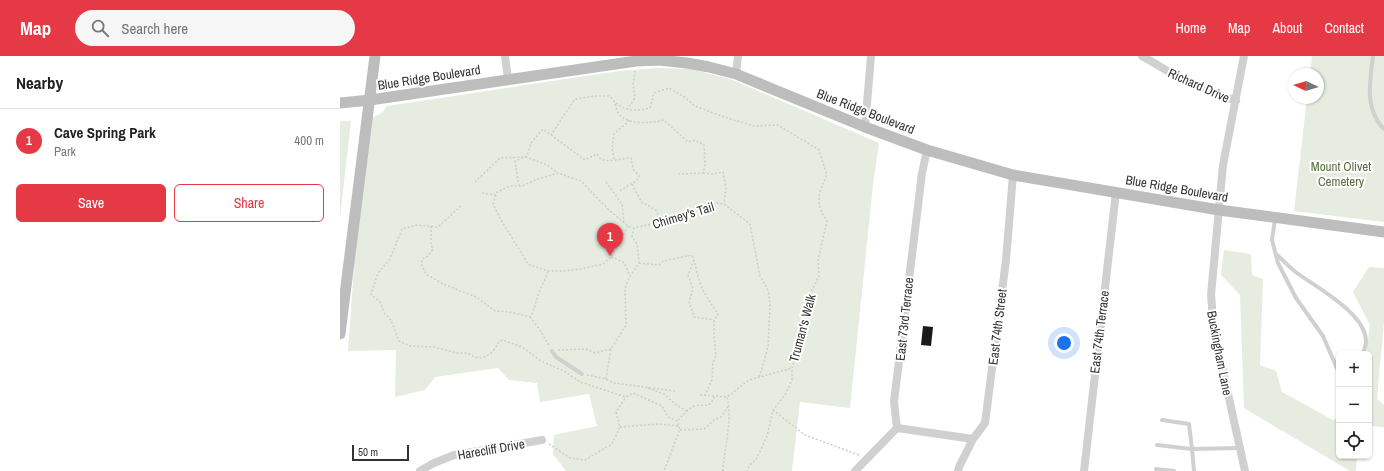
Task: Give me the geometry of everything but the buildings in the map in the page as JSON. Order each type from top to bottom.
[{"type":"main road","points":[[340,334],[375,56]]},
{"type":"main road","name":"Blue Ridge Boulevard","points":[[340,103],[370,100],[636,58],[687,63],[736,74],[865,127],[927,150],[1013,175],[1219,210],[1384,232]]},
{"type":"street","points":[[505,56],[508,79]]},
{"type":"street","points":[[736,74],[738,56]]},
{"type":"street","points":[[865,127],[871,56]]},
{"type":"street","name":"Richard Drive","points":[[1142,56],[1185,81],[1236,101]]},
{"type":"street","points":[[1236,101],[1244,56]]},
{"type":"street","name":"Buckingham Lane","points":[[1236,101],[1224,165],[1211,302],[1214,330],[1245,471]]},
{"type":"street","name":"East 73rd Terrace","points":[[897,428],[894,402],[922,173],[927,150]]},
{"type":"street","name":"East 74th Street","points":[[958,471],[973,439],[985,422],[1006,260],[1013,175]]},
{"type":"street","name":"East 74th Terrace","points":[[1084,471],[1116,192]]},
{"type":"street","points":[[855,471],[897,428],[973,439]]},
{"type":"street","name":"Harecliff Drive","points":[[420,471],[434,463],[454,455],[542,440]]},
{"type":"lane","points":[[1373,56],[1369,89],[1370,100],[1374,114],[1384,129]]},
{"type":"lane","points":[[1275,218],[1272,240],[1278,263],[1296,298],[1323,336],[1336,366]]},
{"type":"lane","points":[[1276,254],[1295,272],[1349,310],[1360,322],[1366,336],[1364,351]]},
{"type":"lane","points":[[552,351],[556,357],[582,374]]},
{"type":"lane","points":[[1162,420],[1189,424],[1194,471]]},
{"type":"lane","points":[[1157,445],[1192,449],[1239,448]]},
{"type":"lane","points":[[1156,469],[1174,471]]},
{"type":"path","points":[[615,104],[627,110],[635,98],[633,84],[636,58]]},
{"type":"path","name":"Truman's Walk","points":[[627,110],[650,108],[654,93],[669,88],[683,96],[695,106],[724,117],[754,126],[778,125],[819,150],[826,175],[819,189],[820,212],[827,221],[818,260],[819,276],[809,296],[804,332],[792,368],[792,380],[785,395],[773,410],[764,442],[757,458],[746,471]]},
{"type":"path","points":[[551,135],[575,98],[610,96],[618,113],[625,120],[646,124],[664,120],[688,142],[695,140],[704,145],[705,165],[703,173]]},
{"type":"path","points":[[614,160],[612,149],[614,134],[630,120]]},
{"type":"path","points":[[519,186],[516,161],[527,156],[531,143],[543,129],[585,160],[597,154],[601,159],[610,161],[619,158],[631,158],[633,169],[639,176],[632,184],[620,191]]},
{"type":"path","points":[[475,182],[500,158],[526,157]]},
{"type":"path","name":"Chimey's Tail","points":[[526,157],[547,165],[558,173],[581,181],[610,211],[628,226],[634,228],[661,222],[711,203],[724,204],[750,224],[760,276],[768,290],[770,304],[768,347],[759,378]]},
{"type":"path","points":[[679,174],[723,172],[726,188],[724,204]]},
{"type":"path","points":[[558,173],[522,186],[510,186],[497,192],[493,204],[528,264],[548,271],[581,269],[602,264],[611,257],[628,226]]},
{"type":"path","points":[[606,182],[622,204],[624,223]]},
{"type":"path","points":[[632,184],[642,203],[656,210],[661,222]]},
{"type":"path","points":[[482,193],[496,195]]},
{"type":"path","points":[[461,206],[438,227],[417,225],[402,229],[390,259],[378,273],[371,294],[380,302],[385,314],[392,320],[399,341],[410,346],[433,347],[458,353],[468,353],[473,357],[479,358],[489,354],[495,349],[497,343],[502,340],[522,347],[541,361],[563,371],[580,382],[626,397]]},
{"type":"path","points":[[431,226],[431,245],[433,249],[428,256],[422,259],[422,266],[426,274],[443,284],[476,297],[495,311],[509,312],[530,317],[540,330],[552,351],[586,349],[595,353],[611,349]]},
{"type":"path","points":[[606,379],[611,349],[626,325],[625,288],[630,276],[639,263],[637,244],[632,237],[634,228]]},
{"type":"path","points":[[639,263],[658,265],[663,261],[692,255],[702,289],[718,314],[714,320],[716,356],[713,362],[712,380],[705,395]]},
{"type":"path","points":[[611,257],[620,260],[627,266],[630,276]]},
{"type":"path","points":[[694,260],[688,275],[693,289],[689,302],[694,317],[714,320]]},
{"type":"path","points":[[530,317],[534,311],[540,290],[548,271]]},
{"type":"path","points":[[700,395],[728,397],[749,380],[792,368]]},
{"type":"path","points":[[563,371],[606,379],[614,383],[675,391]]},
{"type":"path","points":[[646,387],[664,394],[676,405],[687,411]]},
{"type":"path","points":[[542,440],[570,458],[585,460],[612,444],[620,427],[616,412],[626,397],[633,393],[662,406],[668,417],[677,421],[680,426],[680,430],[664,471]]},
{"type":"path","points":[[677,421],[694,406],[707,406],[711,403],[714,396]]},
{"type":"path","points":[[723,471],[723,456],[730,405],[728,397]]},
{"type":"path","points":[[680,430],[704,429],[714,420],[721,418],[730,405]]},
{"type":"path","points":[[773,410],[805,435],[868,458]]},
{"type":"path","points":[[620,427],[658,424],[680,426]]},
{"type":"green space","name":"Mount Olivet Cemetery","points":[[1312,56],[1384,56],[1384,222],[1294,211],[1306,104],[1324,104],[1324,68],[1311,68]]},
{"type":"green space","points":[[655,68],[691,69],[733,80],[879,143],[873,185],[850,408],[800,402],[792,471],[566,471],[553,454],[554,435],[597,426],[589,394],[540,402],[537,383],[509,380],[498,368],[435,377],[425,390],[395,397],[396,350],[348,351],[357,225],[371,118],[382,113],[387,106],[619,71]]},
{"type":"green space","points":[[340,121],[351,121],[340,217]]},
{"type":"green space","points":[[1224,250],[1251,254],[1252,275],[1263,279],[1260,365],[1276,371],[1282,392],[1333,420],[1336,419],[1336,459],[1357,459],[1356,471],[1350,471],[1244,408],[1240,295],[1221,275]]},
{"type":"green space","points":[[1369,267],[1384,268],[1384,322],[1377,399],[1384,405],[1384,427],[1372,426],[1372,351],[1366,351],[1370,325],[1353,292]]},
{"type":"place","name":"Cave Spring Park","points":[[610,256]]}]
